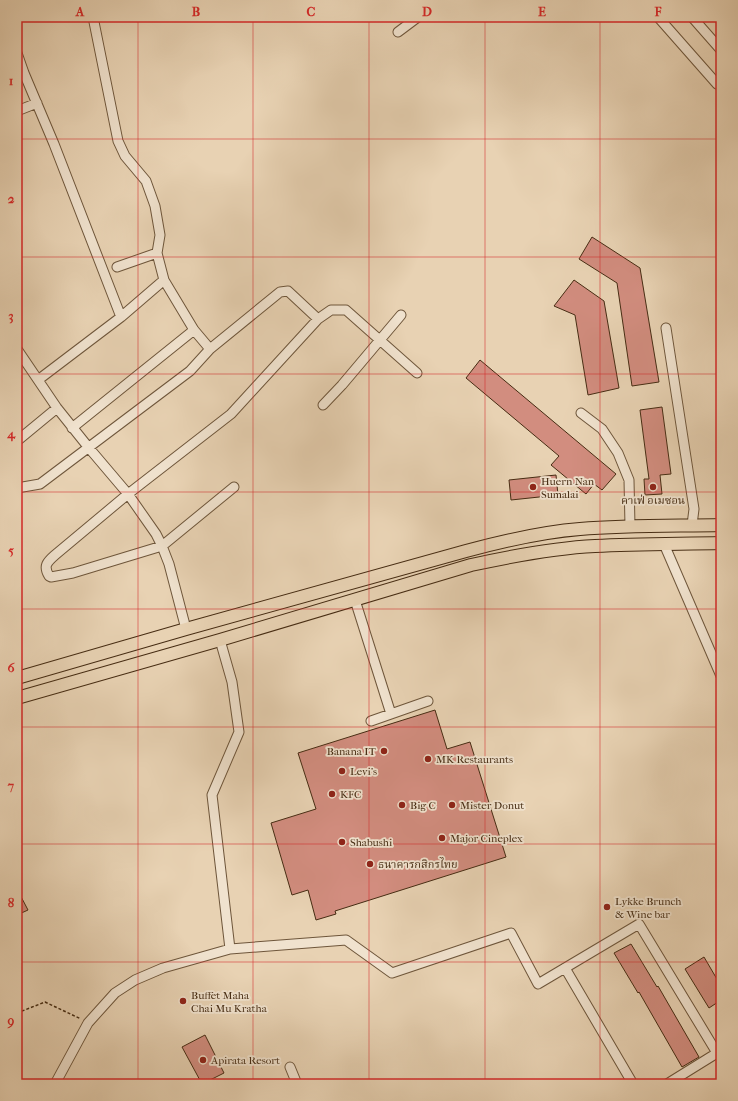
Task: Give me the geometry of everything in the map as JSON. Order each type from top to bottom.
[{"type":"main road","points":[[17,678],[186,629],[507,540],[562,530],[596,527],[721,525]]},
{"type":"main road","points":[[17,698],[510,556],[580,547],[721,543]]},
{"type":"street","points":[[93,17],[118,141],[125,156],[146,181],[155,206],[160,235],[158,253],[164,280],[194,330],[210,349]]},
{"type":"street","points":[[398,32],[418,17]]},
{"type":"street","points":[[658,17],[720,83]]},
{"type":"street","points":[[692,17],[721,50]]},
{"type":"street","points":[[17,53],[121,317]]},
{"type":"street","points":[[17,111],[37,103]]},
{"type":"street","points":[[117,267],[158,253]]},
{"type":"street","points":[[38,380],[121,317],[164,280]]},
{"type":"street","points":[[17,488],[40,484],[89,448],[190,372],[210,349],[280,292],[288,291],[318,319]]},
{"type":"street","points":[[234,487],[162,546],[73,573],[51,577],[48,576],[46,572],[47,563],[55,555],[128,494],[231,414],[318,319],[331,310],[346,310],[417,373]]},
{"type":"street","points":[[324,405],[400,315]]},
{"type":"street","points":[[666,328],[694,509],[692,525]]},
{"type":"street","points":[[72,428],[194,330]]},
{"type":"street","points":[[17,349],[72,428],[128,494],[162,546],[169,564],[186,629]]},
{"type":"street","points":[[17,441],[57,408]]},
{"type":"street","points":[[581,413],[602,429],[618,453],[629,480],[630,526]]},
{"type":"street","points":[[664,544],[721,676]]},
{"type":"street","points":[[355,600],[391,714]]},
{"type":"street","points":[[220,640],[232,682],[239,732],[212,795],[230,949]]},
{"type":"street","points":[[371,721],[428,702]]},
{"type":"street","points":[[55,1084],[88,1023],[115,993],[135,980],[163,968],[230,949],[346,940],[392,973],[511,933],[538,984],[639,924],[719,1052],[667,1084]]},
{"type":"street","points":[[565,968],[633,1084]]},
{"type":"street","points":[[290,1067],[297,1084]]},
{"type":"path","points":[[17,1013],[45,1002],[88,1023]]},
{"type":"building","points":[[592,237],[640,268],[659,382],[632,386],[617,283],[579,259]]},
{"type":"building","points":[[574,280],[604,301],[619,388],[588,395],[575,315],[554,306]]},
{"type":"building","points":[[480,360],[616,474],[602,490],[594,484],[586,494],[551,465],[559,456],[466,378]]},
{"type":"building","points":[[662,407],[671,474],[660,475],[662,494],[645,495],[644,479],[649,479],[640,410]]},
{"type":"building","name":"Huern Nan Sumalai","points":[[556,475],[558,495],[511,500],[509,480]]},
{"type":"building","name":"Big C","points":[[435,710],[447,749],[470,742],[506,857],[335,911],[336,914],[316,920],[308,890],[292,895],[271,823],[316,809],[298,753]]},
{"type":"building","points":[[17,889],[28,910],[17,915]]},
{"type":"building","points":[[631,944],[657,987],[658,986],[699,1057],[682,1067],[639,992],[638,993],[614,953]]},
{"type":"building","points":[[704,957],[721,986],[721,1000],[709,1008],[685,969]]},
{"type":"building","name":"Apirata Resort","points":[[205,1035],[224,1073],[202,1084],[182,1047]]},
{"type":"place","name":"Huern Nan Sumalai","points":[[533,487]]},
{"type":"place","name":"คาเฟ่ อเมซอน","points":[[653,487]]},
{"type":"place","name":"Banana IT","points":[[384,751]]},
{"type":"place","name":"MK Restaurants","points":[[428,759]]},
{"type":"place","name":"Levi's","points":[[342,771]]},
{"type":"place","name":"KFC","points":[[332,794]]},
{"type":"place","name":"Big C","points":[[402,805]]},
{"type":"place","name":"Mister Donut","points":[[452,805]]},
{"type":"place","name":"Major Cineplex","points":[[442,838]]},
{"type":"place","name":"Shabushi","points":[[342,842]]},
{"type":"place","name":"ธนาคารกสิกรไทย","points":[[370,864]]},
{"type":"place","name":"Lykke Brunch & Wine bar","points":[[607,907]]},
{"type":"place","name":"Buffet Maha Chai Mu Kratha","points":[[183,1001]]},
{"type":"place","name":"Apirata Resort","points":[[203,1060]]}]
